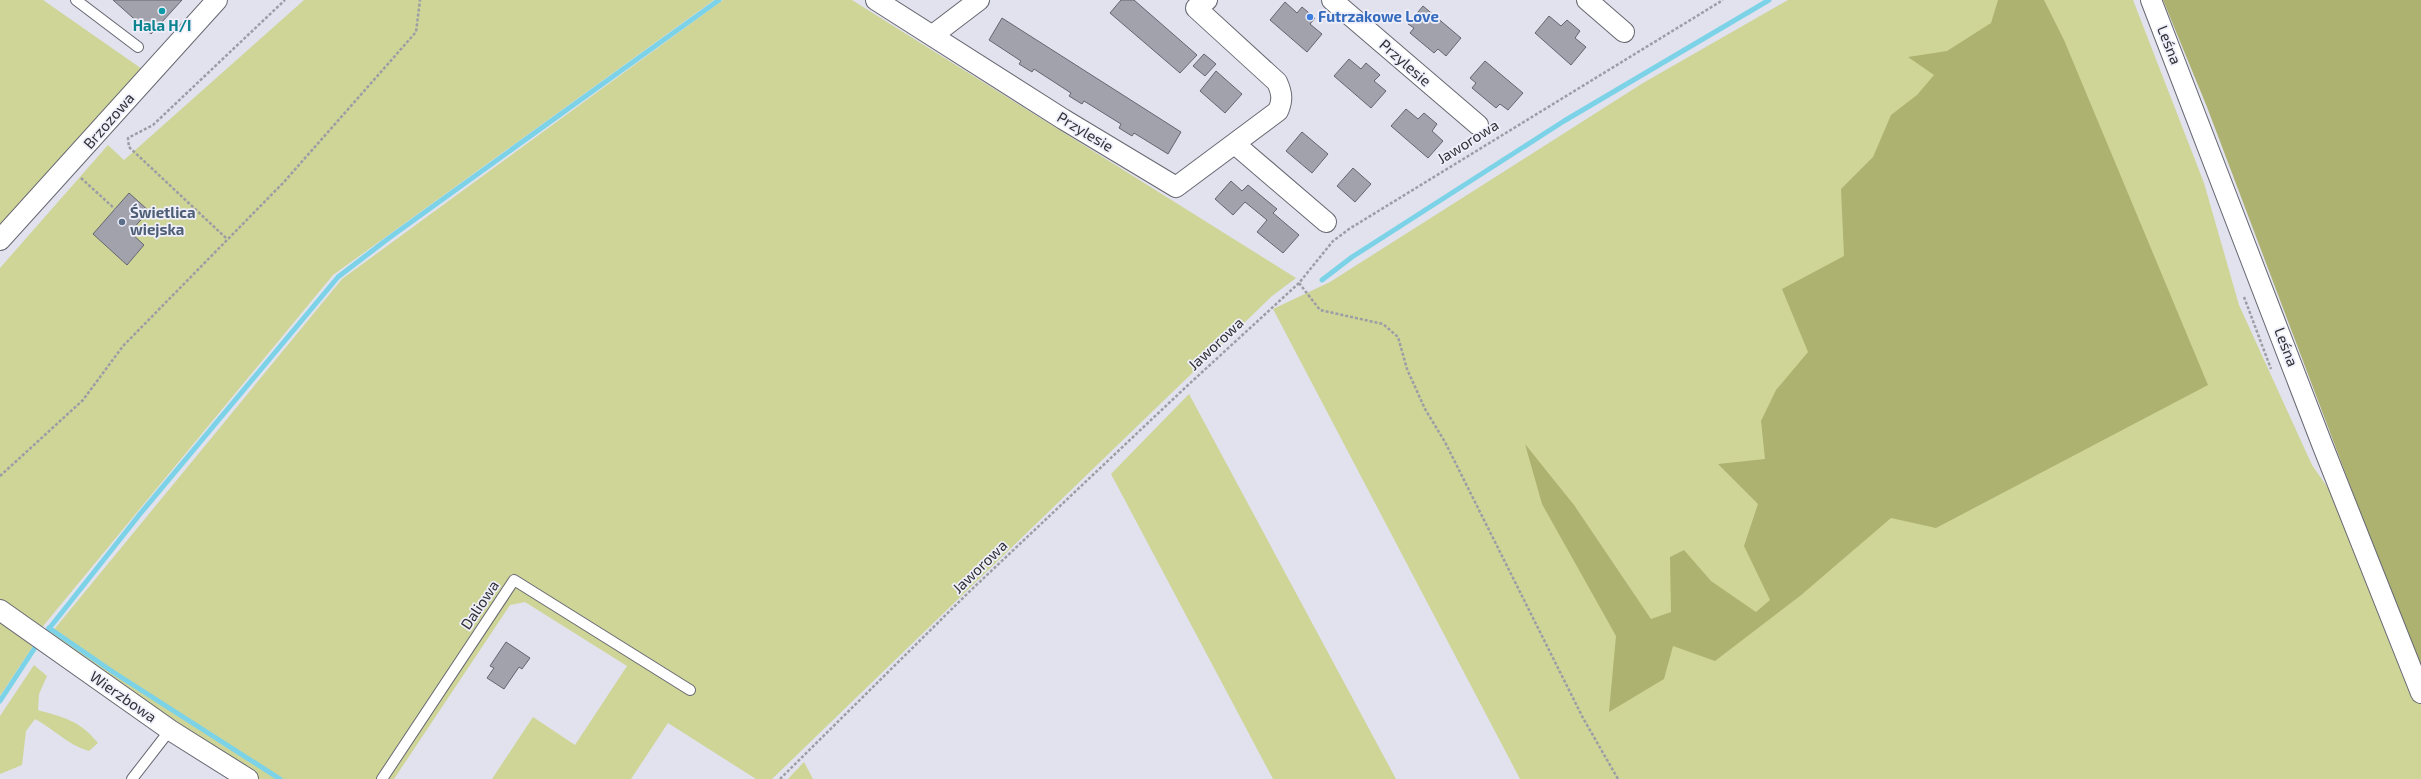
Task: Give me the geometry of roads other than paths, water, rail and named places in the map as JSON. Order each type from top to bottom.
[{"type":"street","name":"Brzozowa","points":[[0,240],[217,0]]},
{"type":"street","name":"Przylesie","points":[[876,0],[1063,119],[1176,187],[1236,145],[1278,111],[1282,103],[1281,92],[1277,82],[1196,3]]},
{"type":"street","points":[[933,35],[979,0]]},
{"type":"street","name":"Przylesie","points":[[1332,0],[1478,125]]},
{"type":"street","points":[[1587,0],[1624,32]]},
{"type":"street","name":"Leśna","points":[[2151,0],[2322,444],[2421,693]]},
{"type":"street","points":[[1236,145],[1326,222]]},
{"type":"street","name":"Wierzbowa","points":[[0,610],[236,775]]},
{"type":"lane","points":[[76,0],[138,46]]},
{"type":"lane","name":"Daliowa","points":[[382,779],[514,580],[690,690]]},
{"type":"lane","points":[[132,779],[170,730]]},
{"type":"waterway","points":[[44,635],[140,514],[338,277],[389,238],[719,0]]},
{"type":"waterway","points":[[1322,280],[1352,257],[1564,121],[1769,0]]},
{"type":"waterway","points":[[49,628],[113,672],[280,779]]},
{"type":"waterway","points":[[0,701],[38,643]]},
{"type":"place","name":"Hala H/I","points":[[162,11]]},
{"type":"place","name":"Futrzakowe Love","points":[[1310,17]]},
{"type":"place","name":"Świetlica wiejska","points":[[122,222]]}]
